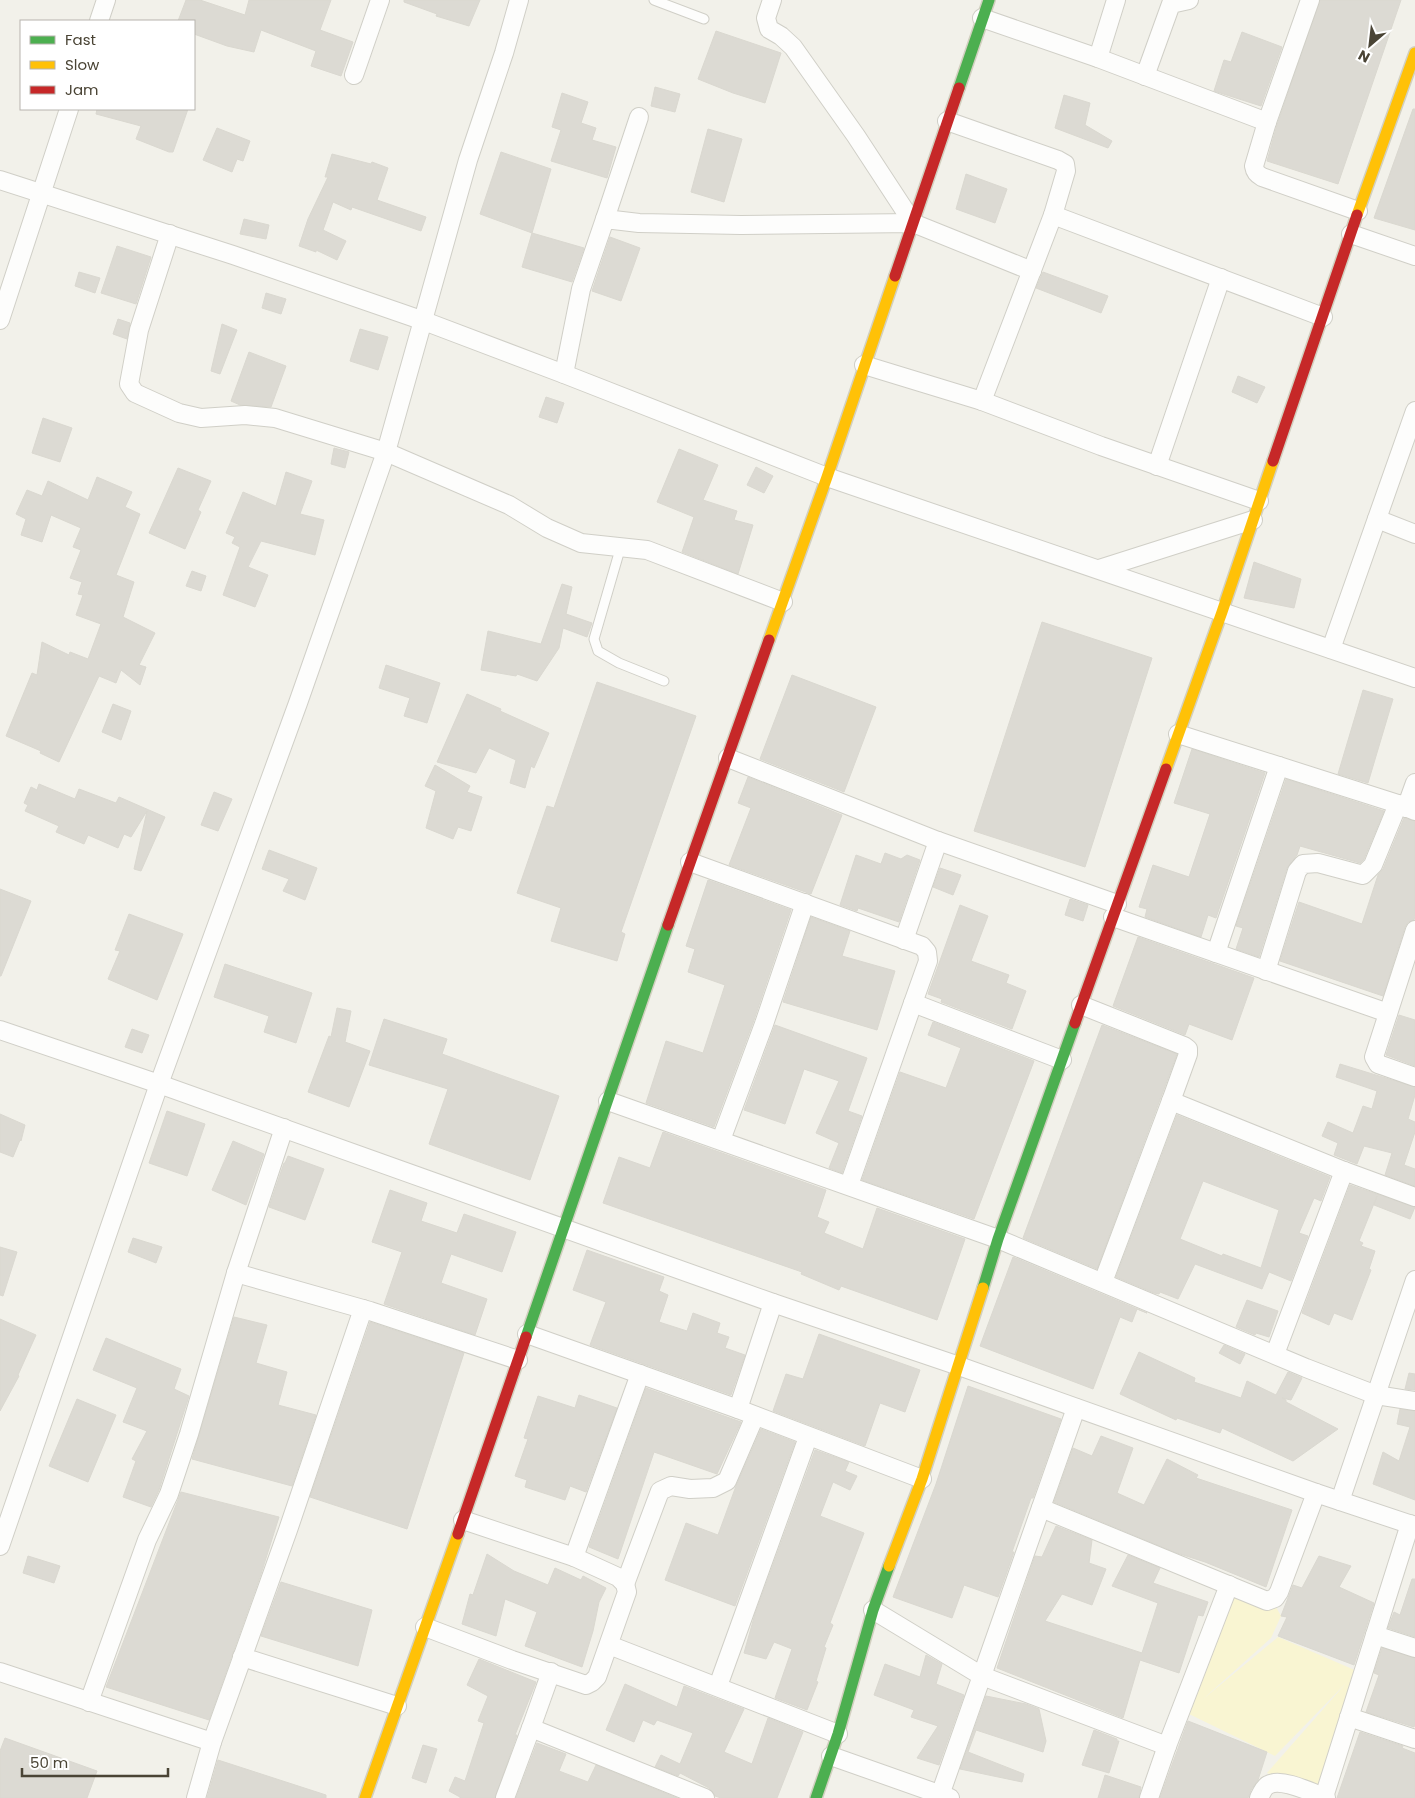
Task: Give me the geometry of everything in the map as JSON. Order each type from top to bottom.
[{"type":"street","points":[[99,20],[106,0]]},
{"type":"street","points":[[354,75],[380,0]]},
{"type":"street","points":[[0,1546],[159,1084],[298,703],[386,452],[468,160],[504,53],[518,0]]},
{"type":"street","points":[[772,0],[766,18],[769,29],[781,36],[793,47],[856,136],[913,223]]},
{"type":"street","points":[[365,1798],[690,862],[827,477],[989,0]]},
{"type":"street","points":[[1098,58],[1116,0]]},
{"type":"street","points":[[1145,76],[1171,4],[1189,0]]},
{"type":"street","points":[[1310,0],[1267,122],[1254,166],[1257,174],[1358,212]]},
{"type":"street","points":[[982,18],[1098,58],[1267,122]]},
{"type":"street","points":[[816,1798],[838,1734],[873,1610],[922,1479],[998,1239],[1222,612],[1358,212],[1415,53]]},
{"type":"street","points":[[0,320],[69,110]]},
{"type":"street","points":[[564,374],[581,289],[639,117]]},
{"type":"street","points":[[947,121],[1058,160],[1064,164],[1066,171],[1053,215],[982,401]]},
{"type":"street","points":[[0,180],[170,234],[424,321],[827,477],[1415,678]]},
{"type":"street","points":[[1053,215],[1323,317]]},
{"type":"street","points":[[605,219],[639,223],[913,223],[1032,271]]},
{"type":"street","points":[[170,234],[139,330],[129,384],[135,393],[178,413],[201,418],[245,415],[275,418],[386,452],[509,505],[547,528],[581,543],[646,550],[783,602]]},
{"type":"street","points":[[1351,234],[1415,256]]},
{"type":"street","points":[[1157,466],[1221,278]]},
{"type":"street","points":[[864,365],[982,401],[1157,466],[1259,501]]},
{"type":"street","points":[[1331,649],[1415,411]]},
{"type":"street","points":[[1377,519],[1415,534]]},
{"type":"street","points":[[1099,569],[1253,520]]},
{"type":"street","points":[[1178,734],[1406,807]]},
{"type":"street","points":[[728,758],[1115,910],[1216,953],[1388,1013]]},
{"type":"street","points":[[1216,953],[1279,766]]},
{"type":"street","points":[[1266,971],[1297,871],[1303,864],[1318,863],[1363,875],[1373,865],[1406,807],[1415,783]]},
{"type":"street","points":[[904,940],[938,841]]},
{"type":"street","points":[[690,862],[922,946],[927,952],[928,961],[848,1185]]},
{"type":"street","points":[[721,1140],[806,903]]},
{"type":"street","points":[[1415,930],[1374,1057],[1378,1064],[1415,1077]]},
{"type":"street","points":[[913,1003],[1062,1060]]},
{"type":"street","points":[[1081,1005],[1188,1049],[1188,1054],[1171,1101],[1103,1282]]},
{"type":"street","points":[[0,1030],[284,1128],[773,1303],[959,1366],[1316,1493],[1412,1525],[1375,1634],[1325,1798],[1282,1782],[1274,1782],[1267,1785],[1259,1798]]},
{"type":"street","points":[[608,1101],[998,1239],[1376,1395],[1415,1401]]},
{"type":"street","points":[[1171,1101],[1344,1171],[1415,1197]]},
{"type":"street","points":[[89,1702],[148,1540],[169,1494],[189,1434],[236,1273],[284,1128]]},
{"type":"street","points":[[1275,1354],[1344,1171]]},
{"type":"street","points":[[236,1273],[363,1309],[518,1360]]},
{"type":"street","points":[[1340,1501],[1415,1280]]},
{"type":"street","points":[[738,1409],[773,1303]]},
{"type":"street","points":[[196,1798],[212,1742],[288,1530],[363,1309]]},
{"type":"street","points":[[527,1334],[738,1409],[922,1479]]},
{"type":"street","points":[[574,1557],[640,1374]]},
{"type":"street","points":[[831,1756],[943,1797],[982,1676],[1076,1408]]},
{"type":"street","points":[[625,1584],[660,1491],[671,1486],[690,1489],[713,1488],[727,1481],[755,1416]]},
{"type":"street","points":[[718,1686],[808,1436]]},
{"type":"street","points":[[1041,1508],[1267,1601],[1275,1598],[1316,1493]]},
{"type":"street","points":[[425,1627],[512,1660],[586,1685],[597,1677],[609,1644],[627,1592],[625,1584],[618,1577],[574,1557],[463,1520]]},
{"type":"street","points":[[1149,1798],[1229,1585]]},
{"type":"street","points":[[873,1610],[982,1676],[1167,1746]]},
{"type":"street","points":[[1375,1634],[1415,1648]]},
{"type":"street","points":[[609,1644],[838,1734]]},
{"type":"street","points":[[242,1657],[397,1706]]},
{"type":"street","points":[[0,1672],[212,1742]]},
{"type":"street","points":[[505,1798],[551,1672]]},
{"type":"street","points":[[1349,1717],[1415,1739]]},
{"type":"street","points":[[531,1728],[703,1798]]},
{"type":"lane","points":[[654,0],[704,20]]},
{"type":"lane","points":[[621,546],[594,639],[598,651],[619,663],[664,681]]},
{"type":"sand","points":[[1227,1590],[1276,1607],[1281,1616],[1271,1638],[1202,1700],[1278,1637],[1357,1671],[1321,1792],[1267,1773],[1347,1682],[1275,1756],[1187,1713]]},
{"type":"building","points":[[186,0],[200,0],[245,15],[249,0],[331,0],[320,30],[353,42],[341,76],[311,66],[316,51],[261,30],[254,52],[227,46],[195,34],[195,20],[178,20]]},
{"type":"building","points":[[404,0],[480,0],[469,26],[436,16],[437,14],[404,2]]},
{"type":"building","points":[[1320,0],[1401,0],[1338,184],[1267,161],[1277,125]]},
{"type":"building","points":[[716,31],[781,53],[765,103],[698,79]]},
{"type":"building","points":[[1242,32],[1282,47],[1261,106],[1214,91],[1224,60],[1231,62]]},
{"type":"building","points":[[655,87],[680,94],[675,112],[651,106]]},
{"type":"building","points":[[562,93],[588,102],[581,123],[596,128],[592,140],[616,147],[607,178],[551,161],[561,130],[552,127]]},
{"type":"building","points":[[1064,95],[1090,103],[1085,125],[1112,141],[1108,148],[1055,128]]},
{"type":"building","points":[[1413,109],[1415,109],[1415,230],[1374,218]]},
{"type":"building","points":[[97,110],[188,110],[173,152],[136,139],[141,126],[96,114]]},
{"type":"building","points":[[217,128],[250,141],[243,161],[237,159],[232,172],[203,160]]},
{"type":"building","points":[[708,129],[742,139],[724,202],[691,192]]},
{"type":"building","points":[[501,152],[551,169],[532,233],[480,214]]},
{"type":"building","points":[[332,154],[371,164],[372,162],[388,168],[377,200],[426,217],[421,231],[352,207],[351,210],[333,202],[323,230],[346,241],[337,260],[316,250],[316,252],[299,246],[308,219],[328,177],[325,177]]},
{"type":"building","points":[[966,174],[1007,189],[995,223],[956,209]]},
{"type":"building","points":[[244,219],[269,225],[266,239],[240,234]]},
{"type":"building","points":[[532,233],[584,248],[572,282],[522,267]]},
{"type":"building","points":[[610,237],[640,248],[621,301],[592,291]]},
{"type":"building","points":[[117,246],[151,257],[136,304],[101,293]]},
{"type":"building","points":[[79,272],[100,278],[95,293],[75,286]]},
{"type":"building","points":[[1043,272],[1108,296],[1101,313],[1036,288]]},
{"type":"building","points":[[266,293],[286,299],[281,314],[262,308]]},
{"type":"building","points":[[118,319],[130,323],[127,339],[113,334]]},
{"type":"building","points":[[222,324],[237,330],[220,374],[211,371]]},
{"type":"building","points":[[360,329],[388,337],[378,370],[350,361]]},
{"type":"building","points":[[249,352],[286,366],[271,407],[240,405],[231,401]]},
{"type":"building","points":[[1238,376],[1265,387],[1257,403],[1232,392]]},
{"type":"building","points":[[546,397],[564,403],[557,423],[539,417]]},
{"type":"building","points":[[43,418],[72,428],[60,462],[32,453]]},
{"type":"building","points":[[334,448],[349,452],[345,468],[331,464]]},
{"type":"building","points":[[679,449],[718,465],[703,500],[737,511],[734,520],[753,525],[738,574],[682,552],[694,517],[657,502]]},
{"type":"building","points":[[756,467],[773,476],[764,493],[747,485]]},
{"type":"building","points":[[178,468],[211,481],[198,510],[201,512],[185,549],[149,533]]},
{"type":"building","points":[[286,472],[312,481],[300,514],[324,520],[315,555],[261,541],[248,567],[268,575],[255,607],[223,595],[240,547],[232,543],[235,537],[226,533],[243,492],[276,506]]},
{"type":"building","points":[[97,477],[132,492],[125,507],[140,514],[116,575],[134,582],[123,617],[155,633],[139,665],[146,667],[140,685],[121,670],[116,683],[99,676],[59,762],[40,753],[41,751],[6,736],[32,673],[37,675],[42,642],[69,655],[70,652],[88,659],[101,624],[76,615],[83,595],[78,594],[82,582],[70,578],[81,550],[73,547],[81,528],[51,515],[42,542],[21,535],[26,519],[16,514],[27,490],[42,496],[48,481],[88,500]]},
{"type":"building","points":[[1254,562],[1301,579],[1294,608],[1244,598]]},
{"type":"building","points":[[192,571],[206,576],[201,591],[186,586]]},
{"type":"building","points":[[562,584],[572,587],[566,614],[592,623],[587,637],[563,628],[559,648],[537,681],[517,674],[516,676],[481,670],[488,631],[541,644]]},
{"type":"building","points":[[1042,622],[1152,658],[1085,867],[974,831]]},
{"type":"building","points":[[386,665],[440,683],[427,723],[404,716],[410,698],[379,688]]},
{"type":"building","points":[[792,675],[876,707],[844,792],[760,759]]},
{"type":"building","points":[[597,682],[696,716],[621,932],[625,934],[617,961],[551,941],[561,908],[517,893],[547,806],[554,808]]},
{"type":"building","points":[[1363,690],[1393,699],[1368,783],[1338,774]]},
{"type":"building","points":[[467,694],[549,733],[534,768],[531,766],[525,788],[510,783],[516,760],[489,748],[476,773],[437,762]]},
{"type":"building","points":[[113,704],[131,711],[121,740],[102,732]]},
{"type":"building","points":[[1192,749],[1265,773],[1216,918],[1208,915],[1201,937],[1145,917],[1147,909],[1139,907],[1153,865],[1189,877],[1210,814],[1174,803]]},
{"type":"building","points":[[435,765],[470,786],[467,792],[482,797],[471,831],[458,827],[453,839],[426,828],[436,791],[425,786]]},
{"type":"building","points":[[748,777],[842,815],[811,894],[729,865],[751,808],[738,803]]},
{"type":"building","points":[[1286,779],[1384,811],[1364,859],[1360,863],[1300,846],[1297,855],[1287,868],[1259,957],[1236,949],[1243,928],[1236,926]]},
{"type":"building","points":[[39,784],[75,799],[79,789],[116,803],[119,797],[165,817],[141,871],[134,869],[147,811],[131,837],[124,834],[118,848],[88,835],[84,844],[56,832],[59,826],[25,811],[28,805],[24,803],[31,787],[37,790]]},
{"type":"building","points":[[214,792],[232,799],[218,831],[201,825]]},
{"type":"building","points":[[1404,818],[1415,821],[1415,916],[1414,920],[1408,922],[1405,927],[1383,996],[1280,961],[1299,902],[1362,924],[1378,875],[1383,869]]},
{"type":"building","points":[[269,850],[317,868],[305,900],[283,891],[289,879],[262,869]]},
{"type":"building","points":[[885,853],[901,859],[907,855],[920,860],[899,922],[858,908],[857,911],[840,905],[856,855],[881,864]]},
{"type":"building","points":[[940,868],[961,875],[953,895],[933,887]]},
{"type":"building","points":[[708,880],[791,910],[754,1020],[714,1127],[646,1103],[666,1041],[703,1053],[725,985],[688,972],[695,949],[686,946]]},
{"type":"building","points":[[0,889],[31,901],[1,976],[0,976]]},
{"type":"building","points":[[1070,899],[1088,905],[1083,921],[1065,915]]},
{"type":"building","points":[[960,905],[988,916],[971,961],[1009,975],[1006,983],[1026,991],[1012,1029],[941,1002],[942,999],[928,994]]},
{"type":"building","points":[[129,914],[183,934],[157,1000],[108,979],[120,951],[115,950]]},
{"type":"building","points":[[811,917],[850,931],[842,956],[895,971],[877,1030],[783,1002]]},
{"type":"building","points":[[1138,937],[1254,978],[1232,1040],[1189,1024],[1185,1035],[1113,1006]]},
{"type":"building","points":[[225,964],[312,993],[296,1043],[264,1032],[269,1016],[214,997]]},
{"type":"building","points":[[337,1008],[351,1011],[345,1042],[370,1051],[349,1107],[308,1092],[329,1036],[331,1037]]},
{"type":"building","points":[[1399,1015],[1415,1020],[1415,1066],[1386,1055]]},
{"type":"building","points":[[384,1019],[447,1039],[442,1054],[559,1096],[530,1180],[429,1144],[448,1089],[369,1065]]},
{"type":"building","points":[[933,1022],[1034,1061],[974,1219],[862,1180],[900,1072],[946,1088],[961,1048],[928,1035]]},
{"type":"building","points":[[775,1025],[867,1058],[848,1111],[862,1116],[842,1173],[829,1168],[839,1143],[816,1133],[839,1081],[804,1069],[785,1124],[744,1110]]},
{"type":"building","points":[[1102,1025],[1177,1054],[1097,1269],[1023,1238]]},
{"type":"building","points":[[132,1029],[149,1035],[142,1053],[125,1047]]},
{"type":"building","points":[[1340,1064],[1415,1087],[1415,1095],[1408,1119],[1415,1122],[1415,1132],[1404,1165],[1415,1169],[1415,1186],[1385,1175],[1392,1153],[1364,1146],[1357,1164],[1334,1155],[1338,1143],[1322,1136],[1328,1122],[1353,1133],[1363,1106],[1372,1109],[1377,1091],[1336,1077]]},
{"type":"building","points":[[167,1111],[205,1124],[187,1176],[149,1163]]},
{"type":"building","points":[[0,1114],[25,1125],[21,1141],[13,1157],[0,1152]]},
{"type":"building","points":[[1177,1115],[1330,1177],[1321,1201],[1314,1198],[1299,1233],[1308,1236],[1291,1281],[1269,1272],[1262,1289],[1195,1264],[1178,1299],[1160,1292],[1159,1294],[1154,1293],[1116,1277]],"holes":[[[1203,1181],[1279,1210],[1261,1268],[1223,1254],[1222,1256],[1180,1239]]]},
{"type":"building","points":[[663,1132],[826,1190],[817,1217],[829,1222],[824,1233],[863,1249],[877,1208],[965,1239],[937,1320],[841,1286],[839,1290],[801,1274],[802,1272],[603,1203],[619,1157],[650,1168]]},
{"type":"building","points":[[233,1141],[264,1154],[246,1205],[212,1190]]},
{"type":"building","points":[[288,1156],[324,1169],[305,1220],[269,1207]]},
{"type":"building","points":[[1350,1185],[1415,1207],[1410,1219],[1374,1205],[1377,1196],[1359,1241],[1363,1243],[1361,1246],[1375,1251],[1369,1269],[1371,1270],[1352,1320],[1334,1313],[1329,1325],[1302,1313]]},
{"type":"building","points":[[390,1190],[427,1203],[421,1221],[457,1233],[464,1214],[516,1232],[502,1272],[451,1254],[441,1283],[487,1299],[475,1335],[384,1304],[402,1252],[372,1242]]},
{"type":"building","points":[[133,1238],[162,1247],[156,1263],[128,1252]]},
{"type":"building","points":[[0,1247],[17,1252],[3,1296],[0,1295]]},
{"type":"building","points":[[587,1250],[664,1277],[659,1291],[668,1295],[659,1322],[687,1331],[693,1313],[720,1323],[717,1333],[729,1337],[725,1348],[745,1355],[731,1395],[590,1345],[606,1302],[573,1290]]},
{"type":"building","points":[[1013,1257],[1147,1313],[1137,1309],[1132,1322],[1120,1317],[1093,1389],[980,1346]]},
{"type":"building","points":[[1247,1300],[1278,1311],[1269,1337],[1256,1333],[1255,1335],[1236,1327]]},
{"type":"building","points":[[234,1317],[267,1325],[256,1363],[287,1372],[278,1405],[316,1415],[292,1486],[192,1459]]},
{"type":"building","points":[[0,1319],[36,1335],[19,1376],[0,1411]]},
{"type":"building","points":[[370,1322],[464,1353],[407,1529],[310,1497]]},
{"type":"building","points":[[819,1334],[920,1370],[905,1412],[880,1403],[865,1446],[773,1411],[786,1374],[803,1379]]},
{"type":"building","points":[[106,1338],[181,1369],[174,1389],[189,1396],[159,1490],[151,1507],[123,1497],[136,1461],[132,1459],[147,1431],[123,1422],[137,1388],[93,1370]]},
{"type":"building","points":[[1224,1345],[1245,1354],[1240,1364],[1219,1353]]},
{"type":"building","points":[[1139,1352],[1195,1378],[1194,1382],[1241,1398],[1247,1381],[1276,1395],[1288,1372],[1302,1378],[1291,1400],[1282,1398],[1286,1402],[1338,1429],[1293,1461],[1222,1428],[1220,1433],[1177,1418],[1176,1420],[1120,1394]]},
{"type":"building","points":[[1409,1373],[1415,1374],[1415,1390],[1405,1389]]},
{"type":"building","points":[[968,1386],[1061,1419],[1033,1498],[1031,1498],[998,1597],[964,1585],[952,1618],[893,1597],[936,1484]]},
{"type":"building","points":[[646,1388],[741,1422],[717,1474],[654,1452],[618,1559],[589,1547]]},
{"type":"building","points":[[579,1395],[617,1408],[586,1492],[570,1486],[565,1500],[525,1487],[527,1480],[515,1476],[528,1439],[524,1438],[538,1396],[575,1408]]},
{"type":"building","points":[[77,1399],[116,1415],[88,1482],[49,1466]]},
{"type":"building","points":[[1400,1409],[1415,1411],[1415,1500],[1373,1484],[1383,1452],[1399,1461],[1410,1427],[1397,1424]]},
{"type":"building","points":[[761,1429],[795,1442],[735,1606],[665,1580],[686,1523],[718,1535],[736,1486]]},
{"type":"building","points":[[1101,1436],[1133,1448],[1117,1493],[1144,1505],[1167,1459],[1198,1475],[1196,1478],[1292,1510],[1266,1587],[1205,1562],[1177,1553],[1054,1502],[1073,1448],[1092,1456]]},
{"type":"building","points":[[815,1450],[849,1462],[845,1471],[857,1476],[850,1490],[833,1482],[820,1516],[864,1533],[830,1623],[833,1625],[824,1647],[826,1648],[816,1681],[818,1682],[807,1710],[775,1698],[792,1649],[774,1642],[766,1659],[744,1653],[755,1614]]},
{"type":"building","points":[[181,1492],[279,1517],[261,1574],[209,1720],[106,1687]]},
{"type":"building","points":[[1056,1526],[1092,1540],[1089,1563],[1106,1569],[1092,1605],[1062,1594],[1045,1621],[1142,1653],[1158,1603],[1112,1586],[1128,1555],[1160,1568],[1153,1583],[1208,1602],[1203,1616],[1198,1615],[1179,1673],[1140,1660],[1123,1718],[997,1668],[1035,1556],[1042,1557]]},
{"type":"building","points":[[487,1554],[514,1571],[548,1585],[555,1568],[581,1580],[583,1576],[606,1588],[599,1602],[593,1631],[582,1667],[525,1646],[537,1612],[505,1599],[496,1636],[462,1624],[470,1594],[473,1595]]},
{"type":"building","points":[[28,1556],[60,1566],[54,1583],[23,1573]]},
{"type":"building","points":[[1319,1556],[1351,1566],[1339,1587],[1374,1603],[1354,1665],[1278,1636],[1287,1617],[1281,1616],[1293,1585],[1302,1588]]},
{"type":"building","points":[[1412,1579],[1415,1579],[1415,1637],[1388,1628],[1394,1612],[1400,1615]]},
{"type":"building","points":[[281,1582],[372,1610],[358,1666],[261,1636]]},
{"type":"building","points":[[1382,1648],[1415,1658],[1414,1727],[1366,1712],[1379,1675],[1374,1673]]},
{"type":"building","points":[[926,1655],[942,1664],[936,1684],[964,1695],[939,1765],[917,1758],[938,1726],[911,1717],[914,1710],[874,1695],[885,1664],[920,1677]]},
{"type":"building","points":[[479,1659],[536,1682],[515,1735],[517,1735],[495,1798],[460,1798],[449,1791],[455,1777],[465,1781],[484,1723],[478,1721],[488,1696],[467,1685]]},
{"type":"building","points":[[625,1684],[677,1707],[684,1686],[744,1709],[724,1752],[752,1764],[768,1718],[803,1732],[777,1798],[721,1798],[715,1796],[709,1788],[680,1773],[678,1776],[655,1767],[661,1755],[680,1764],[693,1733],[657,1720],[654,1725],[643,1720],[634,1742],[606,1730]]},
{"type":"building","points":[[986,1696],[1026,1704],[1039,1709],[1046,1741],[1043,1752],[976,1730],[968,1752],[1024,1774],[1022,1782],[960,1769]]},
{"type":"building","points":[[1188,1721],[1267,1752],[1258,1780],[1248,1798],[1160,1798]]},
{"type":"building","points":[[1094,1730],[1119,1741],[1109,1773],[1082,1765]]},
{"type":"building","points":[[1360,1732],[1403,1746],[1402,1748],[1415,1753],[1415,1798],[1337,1798]]},
{"type":"building","points":[[5,1738],[97,1771],[87,1798],[0,1798],[0,1751]]},
{"type":"building","points":[[537,1743],[566,1754],[559,1771],[588,1782],[596,1765],[677,1798],[516,1798]]},
{"type":"building","points":[[423,1745],[437,1749],[426,1783],[412,1778]]},
{"type":"building","points":[[218,1760],[326,1795],[326,1798],[207,1798]]},
{"type":"building","points":[[1105,1775],[1141,1787],[1139,1798],[1098,1798]]},
{"type":"traffic: fast","points":[[959,88],[989,0]]},
{"type":"traffic: fast","points":[[526,1337],[668,925]]},
{"type":"traffic: fast","points":[[983,1288],[998,1239],[1075,1023]]},
{"type":"traffic: fast","points":[[816,1798],[838,1734],[873,1610],[889,1566]]},
{"type":"traffic: slow","points":[[1357,215],[1415,53]]},
{"type":"traffic: slow","points":[[769,640],[895,276]]},
{"type":"traffic: slow","points":[[1166,769],[1273,461]]},
{"type":"traffic: slow","points":[[889,1566],[922,1479],[983,1288]]},
{"type":"traffic: slow","points":[[365,1798],[458,1534]]},
{"type":"traffic: jam","points":[[895,276],[959,88]]},
{"type":"traffic: jam","points":[[1273,461],[1357,215]]},
{"type":"traffic: jam","points":[[668,925],[769,640]]},
{"type":"traffic: jam","points":[[1075,1023],[1166,769]]},
{"type":"traffic: jam","points":[[458,1534],[526,1337]]}]
